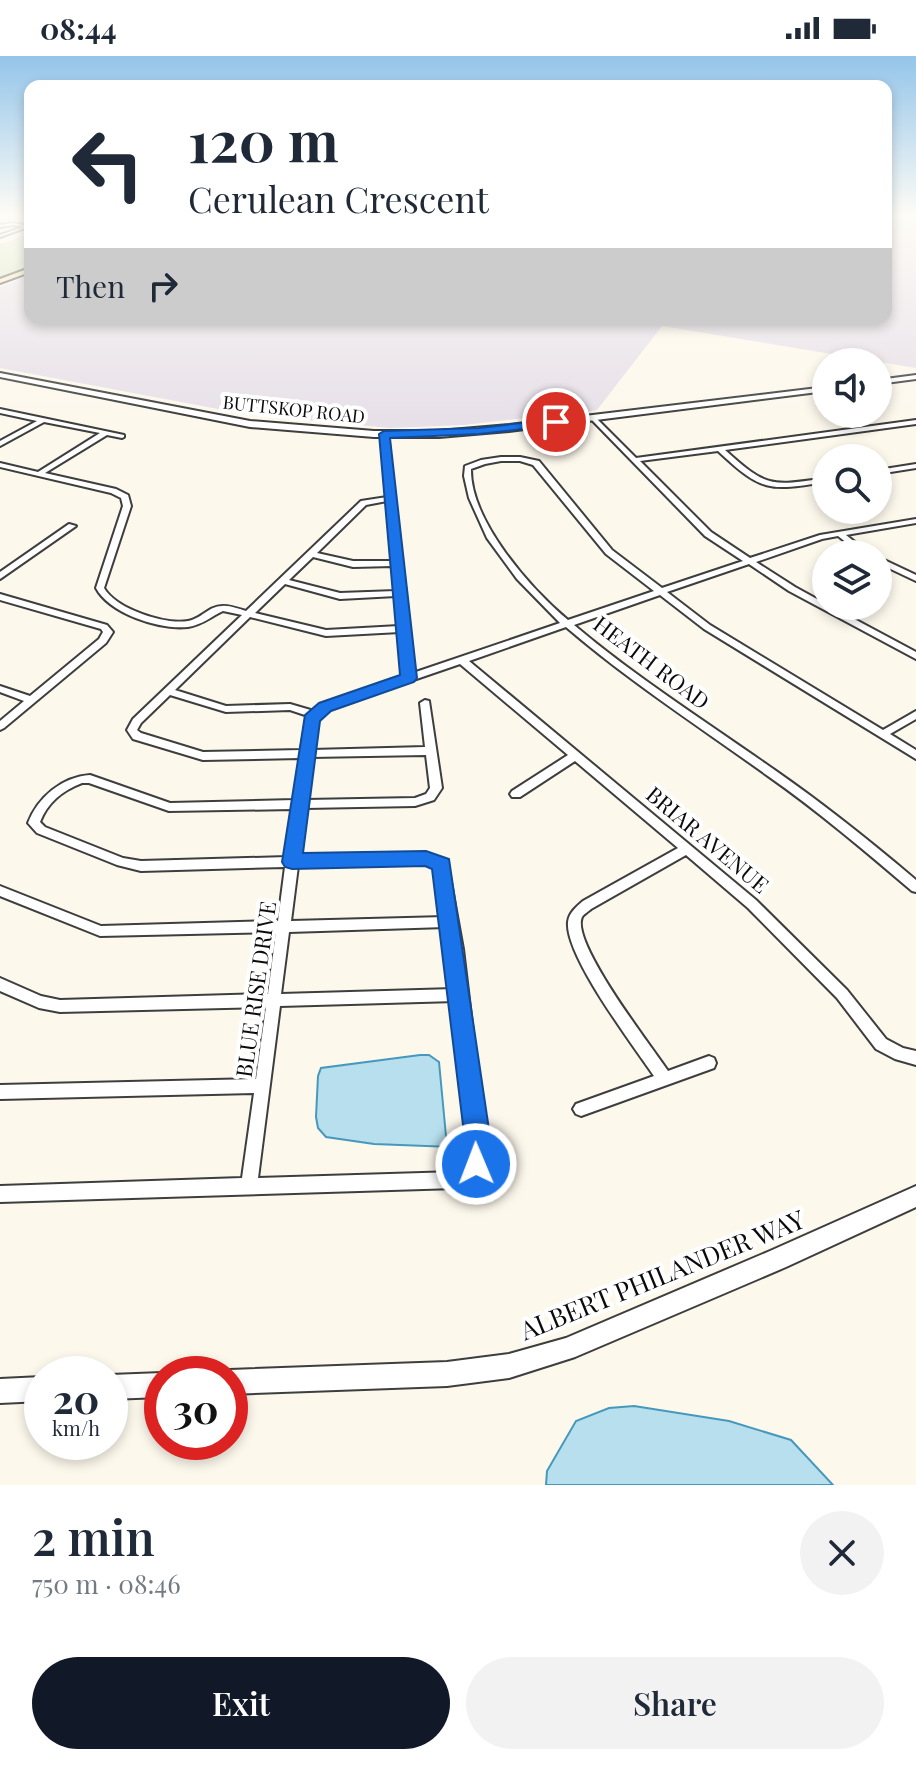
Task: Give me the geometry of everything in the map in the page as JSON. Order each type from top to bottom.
[{"type":"street","name":"BUTTSKOP ROAD","points":[[0,375],[250,424],[384,434],[479,431],[812,391]]},
{"type":"street","points":[[892,380],[916,377]]},
{"type":"street","points":[[0,411],[122,436]]},
{"type":"street","points":[[593,418],[694,522],[748,562],[818,604],[916,656]]},
{"type":"street","points":[[0,444],[43,420]]},
{"type":"street","points":[[634,460],[916,422]]},
{"type":"street","points":[[39,474],[105,433]]},
{"type":"street","points":[[384,434],[409,678]]},
{"type":"street","points":[[719,448],[758,483],[783,486],[812,482]]},
{"type":"street","name":"HEATH ROAD","points":[[661,592],[609,552],[541,467],[531,461],[514,459],[478,463],[468,468],[476,509],[490,537],[515,574],[618,665],[775,775],[916,887]]},
{"type":"street","points":[[0,465],[113,491],[127,499],[100,588],[107,600],[129,611],[174,624],[199,622],[223,608],[326,633],[404,629]]},
{"type":"street","points":[[892,470],[916,466]]},
{"type":"street","points":[[391,498],[366,501],[134,724],[135,734],[192,755],[431,751]]},
{"type":"street","points":[[168,691],[226,709],[290,707],[314,714],[325,707],[838,533],[916,521]]},
{"type":"street","points":[[0,576],[72,526]]},
{"type":"street","points":[[838,533],[847,540]]},
{"type":"street","points":[[311,554],[353,564],[397,563]]},
{"type":"street","points":[[892,567],[916,578]]},
{"type":"street","points":[[283,581],[340,596],[400,593]]},
{"type":"street","points":[[661,592],[707,627],[885,733],[916,755]]},
{"type":"street","points":[[0,597],[104,627],[108,632],[103,641],[0,726]]},
{"type":"street","name":"BRIAR AVENUE","points":[[462,660],[687,849],[808,958],[842,994],[881,1044],[916,1058]]},
{"type":"street","points":[[0,689],[32,700]]},
{"type":"street","points":[[0,1194],[456,1180],[472,1170],[479,1150],[445,872],[435,860],[134,866],[41,830],[35,826],[34,819],[69,783],[85,778],[169,807],[426,800],[436,788],[425,703]]},
{"type":"street","name":"BLUE RISE DRIVE","points":[[249,1186],[306,754],[314,714]]},
{"type":"street","points":[[885,733],[916,714]]},
{"type":"street","points":[[516,794],[574,756]]},
{"type":"street","points":[[665,1079],[589,967],[575,925],[577,913],[587,905],[687,849]]},
{"type":"street","points":[[0,891],[100,931],[451,922]]},
{"type":"street","points":[[0,984],[52,1006],[460,995]]},
{"type":"street","points":[[581,1109],[709,1063]]},
{"type":"street","points":[[0,1092],[262,1086]]},
{"type":"street","name":"ALBERT PHILANDER WAY","points":[[248,1381],[447,1374],[509,1366],[567,1349],[916,1196]]},
{"type":"street","points":[[0,1391],[24,1390]]},
{"type":"shaded area","points":[[8,284],[24,284],[24,324],[892,324],[892,284],[916,284],[916,368],[892,364],[892,348],[812,348],[812,351],[662,326],[597,410],[464,425],[390,428],[250,415],[0,368],[0,287]]},
{"type":"water","points":[[429,1055],[439,1062],[446,1136],[455,1143],[452,1147],[374,1144],[326,1137],[318,1128],[318,1076],[321,1068]]},
{"type":"water","points":[[634,1406],[729,1421],[791,1440],[833,1485],[546,1485],[547,1471],[576,1421],[609,1408]]},
{"type":"route","points":[[476,1164],[479,1150],[442,865],[426,858],[292,862],[311,719],[325,707],[409,678],[384,434],[439,434],[556,422]]}]
